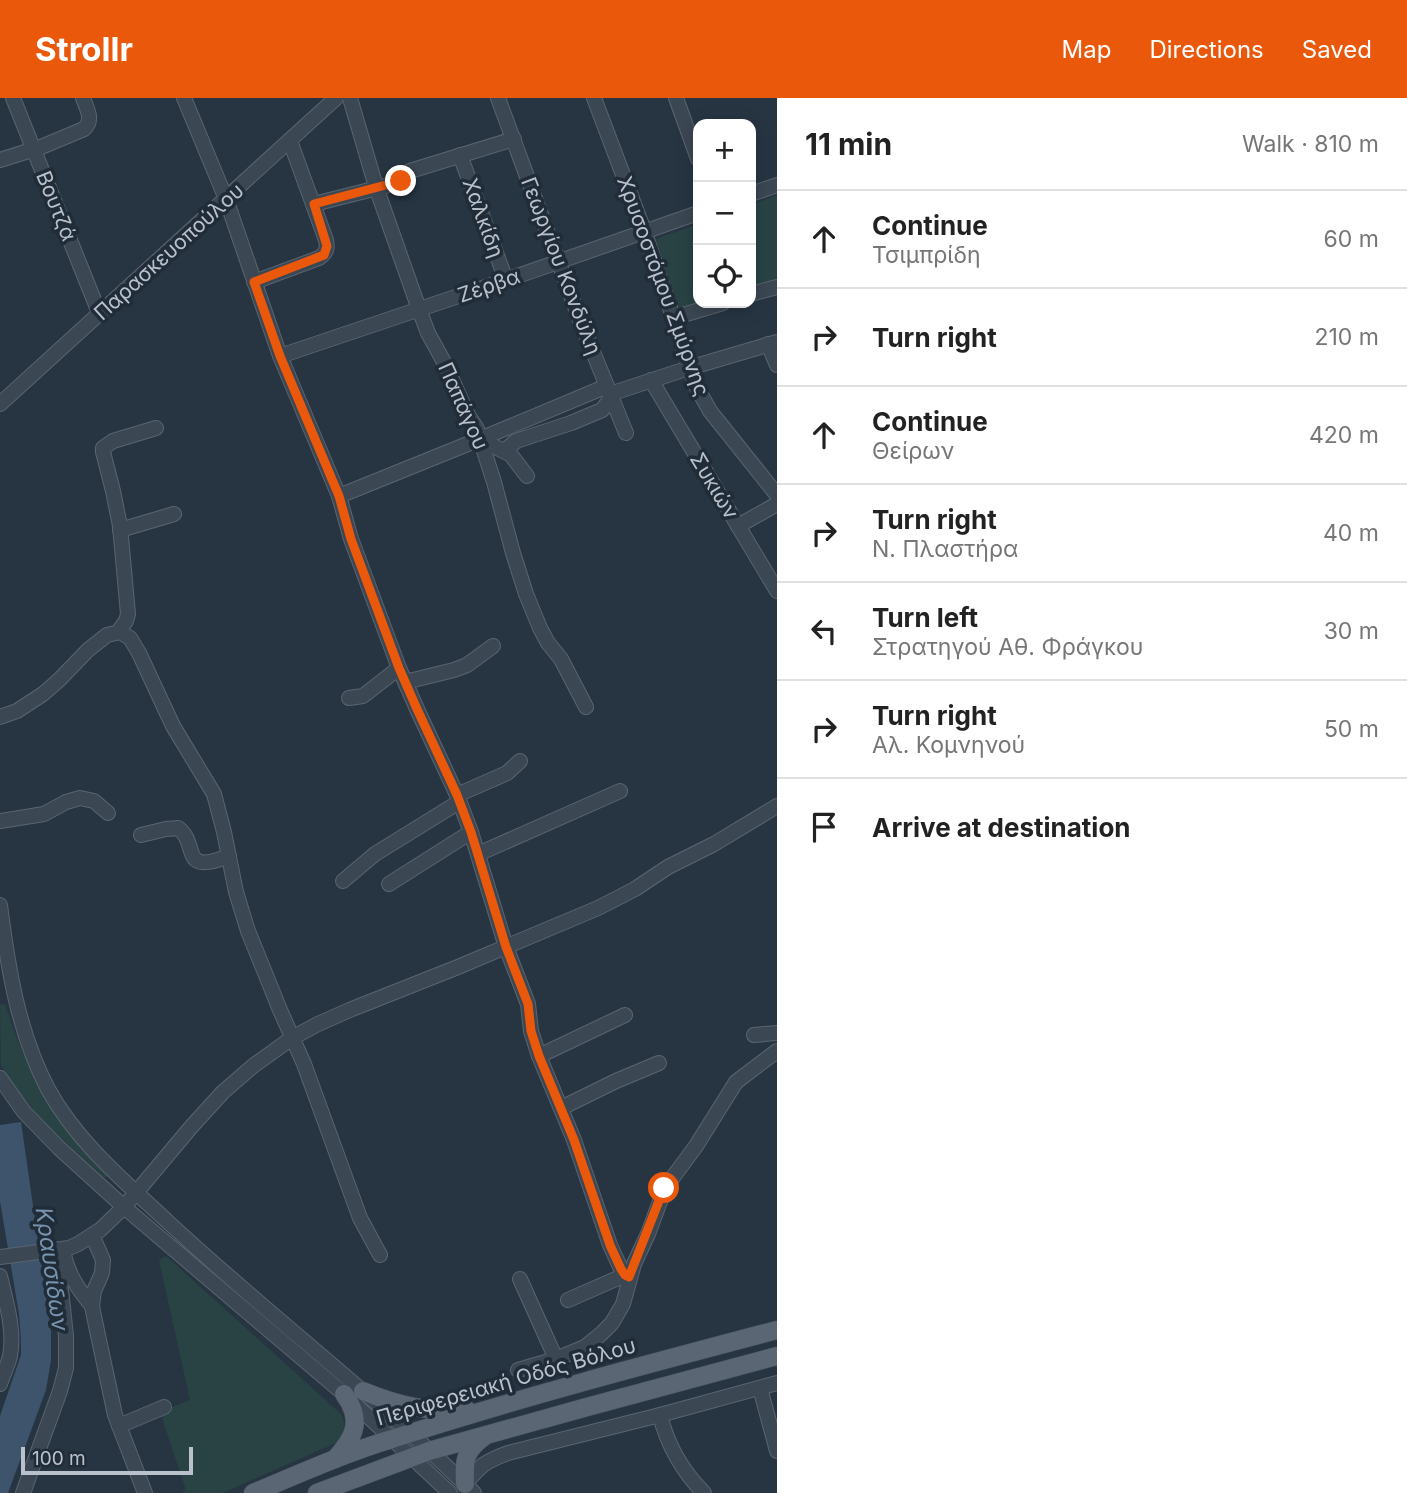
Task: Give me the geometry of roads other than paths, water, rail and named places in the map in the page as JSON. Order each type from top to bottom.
[{"type":"main road","name":"Περιφερειακή Οδός Βόλου","points":[[253,1493],[391,1439],[777,1330]]},
{"type":"main road","points":[[317,1493],[429,1451],[777,1356]]},
{"type":"main road","points":[[363,1391],[411,1408],[495,1408]]},
{"type":"main road","points":[[335,1459],[350,1441],[355,1424],[351,1404],[344,1394]]},
{"type":"main road","points":[[463,1490],[464,1465],[468,1452],[472,1445],[487,1434]]},
{"type":"street","name":"Βουτζά","points":[[13,98],[100,315]]},
{"type":"street","points":[[0,160],[34,150],[84,129],[88,126],[90,116],[83,98]]},
{"type":"street","points":[[184,98],[226,199],[280,356],[339,496],[351,539],[399,668],[471,832],[506,947],[528,1004],[531,1031],[539,1056],[585,1170],[610,1245],[627,1276]]},
{"type":"street","name":"Παρασκευοπούλου","points":[[0,404],[336,98]]},
{"type":"street","name":"Παπάγου","points":[[350,98],[376,187],[428,333],[467,415],[477,429],[513,553],[535,617],[586,707]]},
{"type":"street","name":"Γεωργίου Κονδύλη","points":[[498,98],[626,433]]},
{"type":"street","name":"Χρυσοστόμου Σμύρνης","points":[[594,98],[645,233],[696,386],[710,411],[777,495]]},
{"type":"street","points":[[676,98],[693,145]]},
{"type":"street","points":[[314,204],[401,181],[410,171],[514,139]]},
{"type":"street","points":[[254,282],[319,258],[327,251],[314,204],[290,141]]},
{"type":"street","name":"Χαλκίδη","points":[[460,155],[506,280]]},
{"type":"street","points":[[756,192],[777,185]]},
{"type":"street","name":"Ζέρβα","points":[[280,356],[693,215]]},
{"type":"street","points":[[756,293],[777,286]]},
{"type":"street","points":[[673,318],[706,308]]},
{"type":"street","points":[[339,496],[608,390],[651,380],[773,343],[777,365]]},
{"type":"street","name":"Συκιών","points":[[651,380],[777,592]]},
{"type":"street","points":[[504,451],[521,439],[602,410],[609,401],[608,390]]},
{"type":"street","points":[[118,632],[128,614],[120,530],[103,448],[113,441],[156,428]]},
{"type":"street","points":[[480,439],[516,459],[527,476]]},
{"type":"street","points":[[738,526],[777,504]]},
{"type":"street","points":[[120,530],[174,514]]},
{"type":"street","points":[[0,717],[17,711],[38,698],[107,635],[118,632],[127,635],[135,646],[173,726],[214,794],[241,911],[304,1064],[360,1217],[380,1255]]},
{"type":"street","points":[[405,682],[454,670],[493,646]]},
{"type":"street","points":[[349,698],[363,695],[399,668]]},
{"type":"street","points":[[343,881],[374,854],[458,798],[507,773],[520,761]]},
{"type":"street","points":[[478,854],[620,791]]},
{"type":"street","points":[[0,821],[44,814],[80,798],[94,801],[108,813]]},
{"type":"street","points":[[3,1257],[54,1251],[78,1244],[92,1235],[137,1193],[223,1093],[253,1066],[292,1038],[352,1009],[614,900],[777,806]]},
{"type":"street","points":[[141,835],[178,828],[185,834],[194,859],[215,861],[229,856]]},
{"type":"street","points":[[389,884],[471,832]]},
{"type":"street","points":[[0,905],[19,1014],[29,1046],[60,1109],[94,1153],[198,1249],[429,1451],[463,1490]]},
{"type":"street","points":[[539,1056],[625,1015]]},
{"type":"street","points":[[754,1035],[777,1033]]},
{"type":"street","points":[[518,1370],[585,1347],[607,1328],[623,1304],[627,1276],[664,1188],[696,1146],[736,1082],[777,1051]]},
{"type":"street","points":[[561,1108],[659,1063]]},
{"type":"street","points":[[0,1078],[38,1128],[124,1207],[344,1394],[410,1457],[463,1490]]},
{"type":"street","points":[[92,1235],[103,1260],[92,1306],[112,1402],[145,1493]]},
{"type":"street","points":[[54,1251],[65,1263],[73,1280],[92,1306]]},
{"type":"street","points":[[23,1493],[66,1368],[66,1336],[54,1251]]},
{"type":"street","points":[[0,1276],[10,1354],[0,1384]]},
{"type":"street","points":[[568,1300],[627,1276]]},
{"type":"street","points":[[520,1279],[556,1359]]},
{"type":"street","points":[[463,1490],[480,1466],[500,1456],[777,1383]]},
{"type":"street","points":[[760,1388],[777,1451]]},
{"type":"street","points":[[119,1426],[164,1407]]},
{"type":"street","points":[[660,1415],[666,1436],[677,1457],[704,1493]]},
{"type":"water","points":[[21,1122],[51,1331],[51,1360],[46,1390],[8,1493],[0,1493],[0,1416],[21,1355],[21,1340],[0,1201],[0,1125]]},
{"type":"water label","name":"Κραυσίδων","points":[[52,1269]]}]
